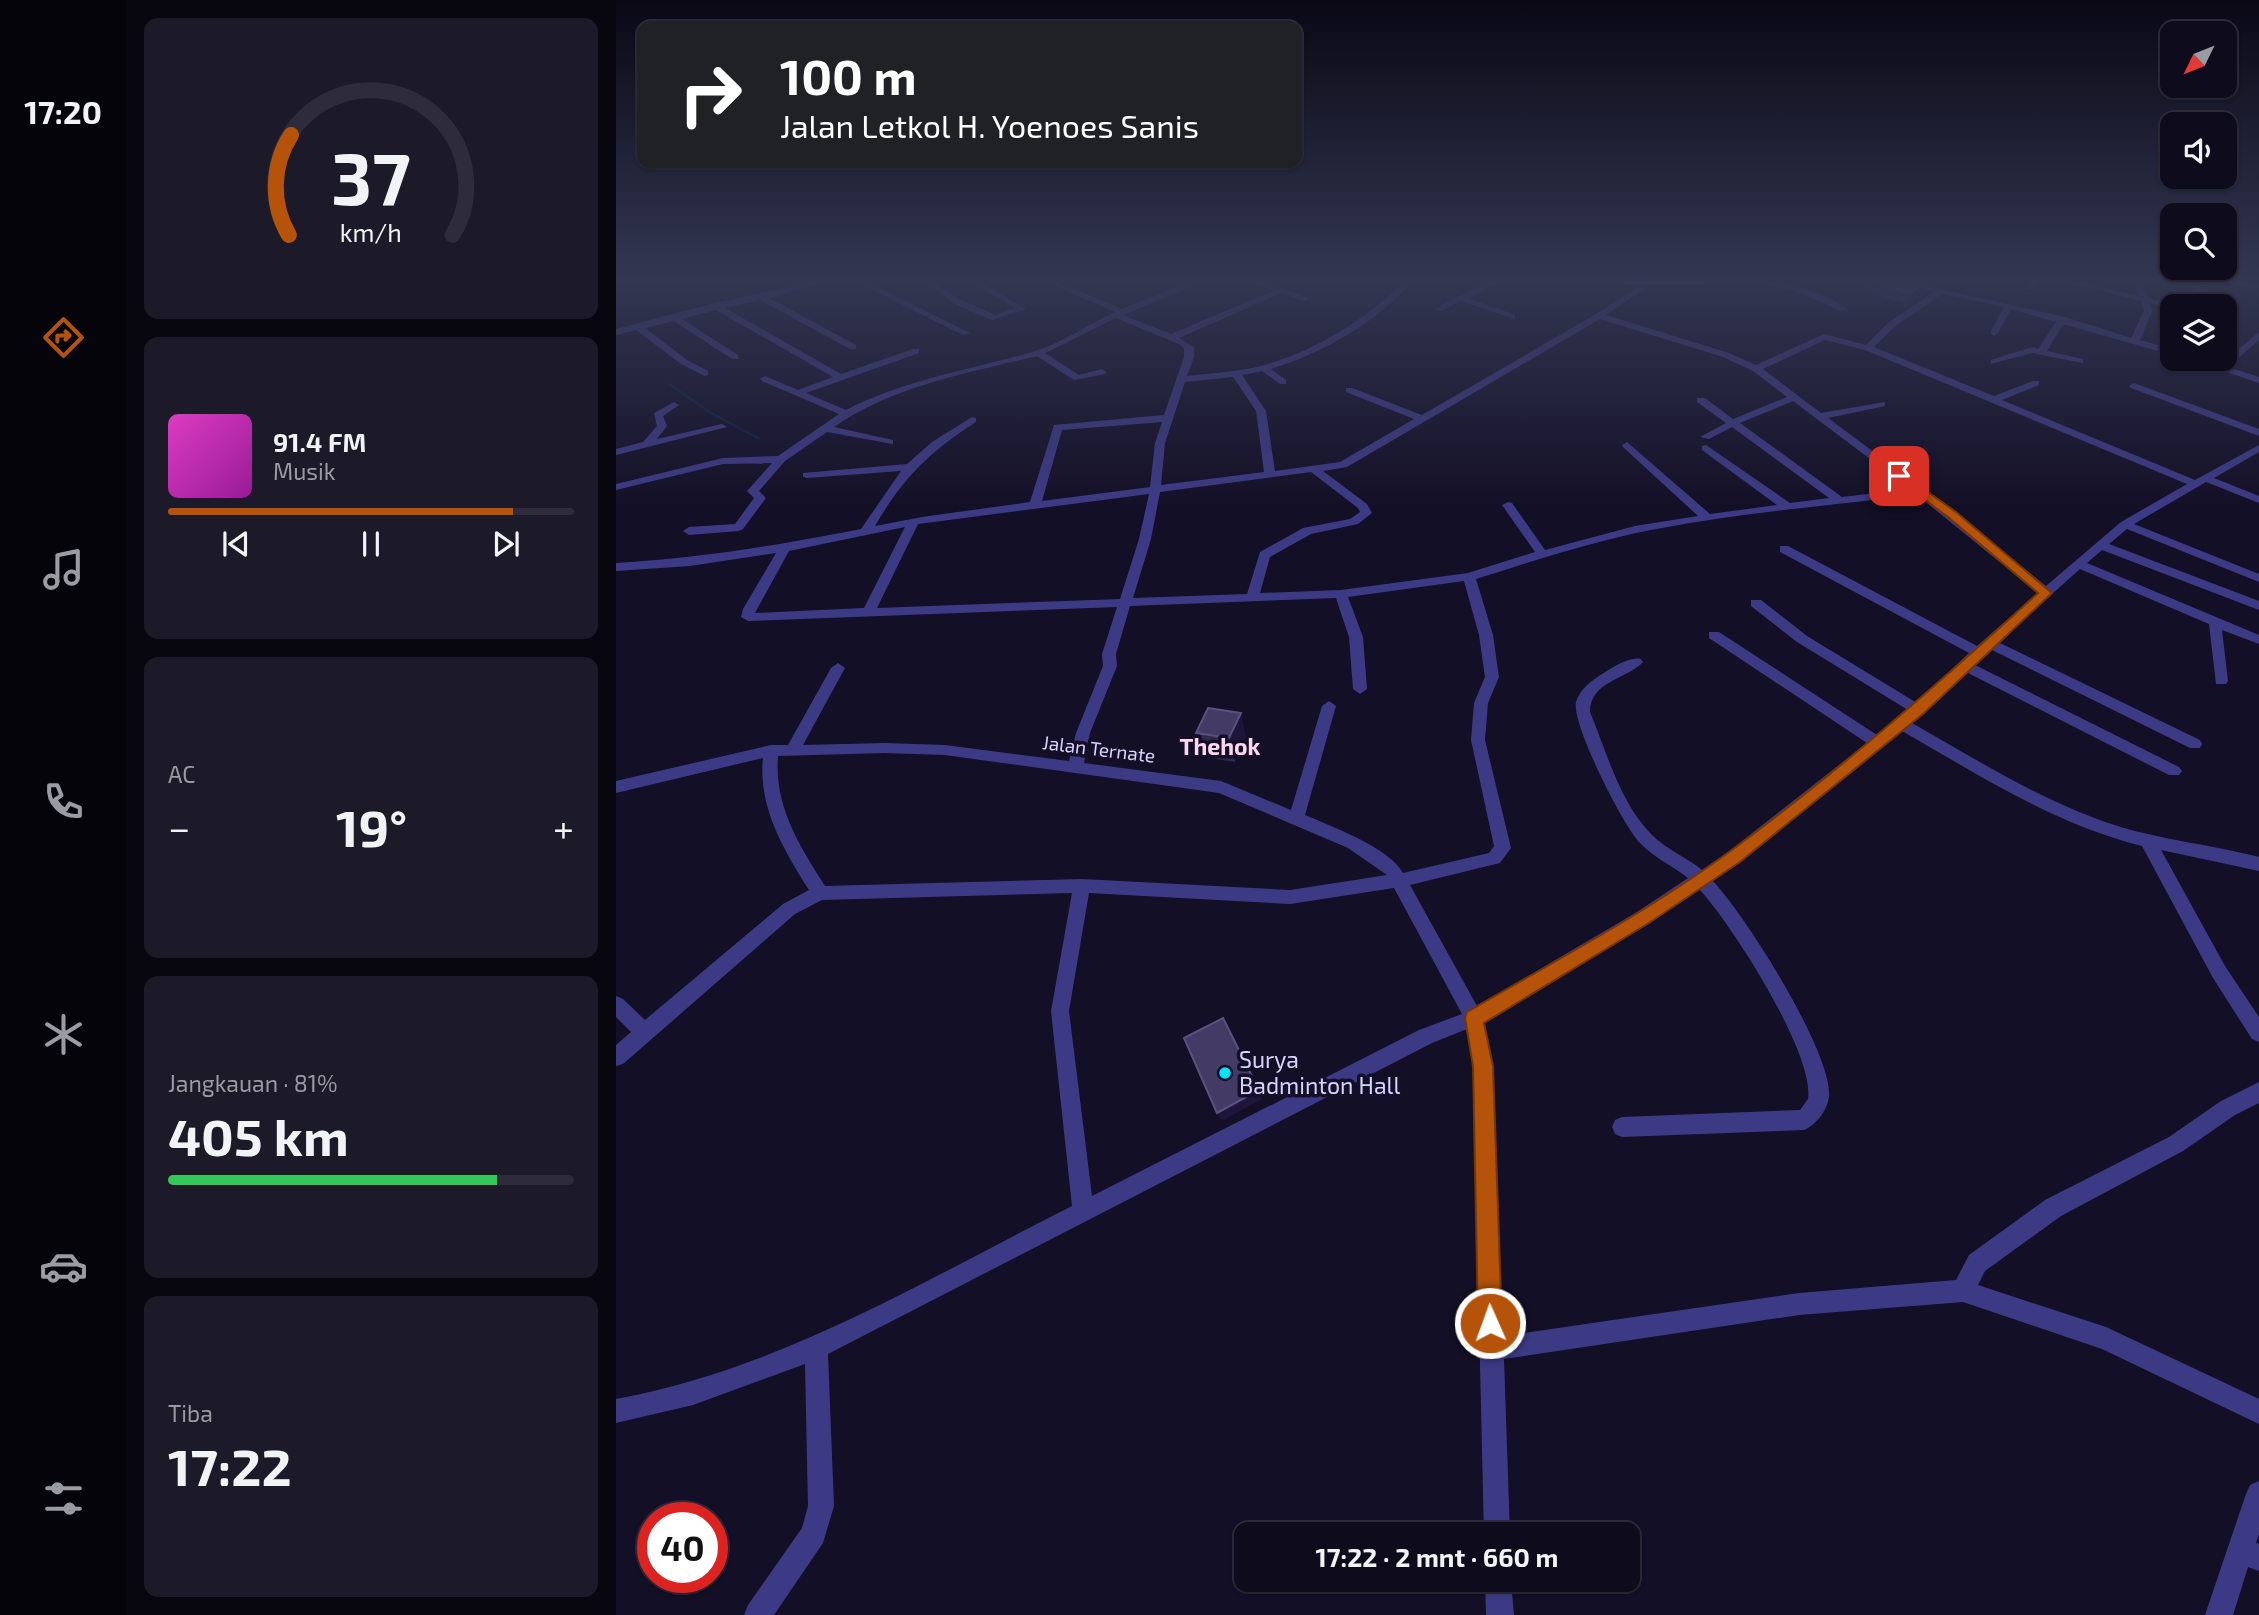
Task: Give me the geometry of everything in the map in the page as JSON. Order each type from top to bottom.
[{"type":"street","points":[[677,356],[705,373]]},
{"type":"street","points":[[803,356],[839,377]]},
{"type":"street","points":[[795,394],[900,356]]},
{"type":"street","points":[[689,531],[739,527],[760,498],[754,491],[781,459],[846,414],[894,392],[944,376],[1024,356]]},
{"type":"street","points":[[1043,356],[1071,376],[1085,382],[1102,372]]},
{"type":"street","points":[[1075,768],[1083,733],[1111,666],[1109,654],[1127,602],[1155,490],[1155,468],[1168,418],[1184,379],[1188,356]]},
{"type":"street","points":[[1184,379],[1264,368],[1291,356]]},
{"type":"street","points":[[616,567],[690,562],[785,548],[914,522],[1316,471],[1343,465],[1530,356]]},
{"type":"street","points":[[1729,356],[1756,369],[1796,397],[2046,593]]},
{"type":"street","points":[[1756,369],[1783,356]]},
{"type":"street","points":[[1887,356],[1991,401],[2259,500]]},
{"type":"street","points":[[1994,362],[2009,356]]},
{"type":"street","points":[[2060,356],[2080,361]]},
{"type":"street","points":[[1264,368],[1283,382]]},
{"type":"street","points":[[2231,371],[2259,380]]},
{"type":"street","points":[[1235,373],[1257,398],[1265,414],[1270,477]]},
{"type":"street","points":[[765,379],[846,414]]},
{"type":"street","points":[[1991,401],[2036,383]]},
{"type":"street","points":[[2134,386],[2259,433]]},
{"type":"street","points":[[1349,390],[1423,419]]},
{"type":"street","points":[[1789,508],[1705,443],[1733,422],[1796,397]]},
{"type":"street","points":[[1701,400],[1840,502]]},
{"type":"street","points":[[1821,416],[1881,404]]},
{"type":"street","points":[[648,443],[662,426],[657,415],[674,405]]},
{"type":"street","points":[[1035,506],[1058,427],[1168,418]]},
{"type":"street","points":[[866,531],[924,445],[972,419]]},
{"type":"street","points":[[616,452],[722,427]]},
{"type":"street","points":[[825,428],[889,442]]},
{"type":"street","points":[[1627,445],[1707,518]]},
{"type":"street","points":[[616,1411],[676,1400],[740,1380],[816,1348],[1426,1036],[1474,1018],[1643,917],[1699,877],[1734,857],[1902,724],[1983,648],[2125,524],[2259,448]]},
{"type":"street","points":[[616,487],[723,461],[781,459]]},
{"type":"street","points":[[807,475],[908,467]]},
{"type":"street","points":[[1252,598],[1264,555],[1312,529],[1354,522],[1366,513],[1363,506],[1316,471]]},
{"type":"street","points":[[785,548],[749,609],[748,617],[1341,594],[1469,577],[1542,554],[1636,530],[1707,518],[1919,491]]},
{"type":"street","points":[[1508,505],[1542,554]]},
{"type":"street","points":[[868,613],[914,522]]},
{"type":"street","points":[[2125,524],[2259,578]]},
{"type":"street","points":[[2102,546],[2259,606]]},
{"type":"street","points":[[1784,549],[1983,648],[2195,744]]},
{"type":"street","points":[[2081,565],[2259,640]]},
{"type":"street","points":[[616,1057],[789,909],[820,893],[1082,886],[1290,897],[1401,880],[1494,858],[1503,848],[1478,740],[1481,704],[1492,677],[1486,635],[1469,577]]},
{"type":"street","points":[[1341,594],[1356,637],[1360,690]]},
{"type":"street","points":[[1756,603],[1802,639],[1918,710]]},
{"type":"street","points":[[2215,623],[2221,681]]},
{"type":"street","points":[[1714,635],[1878,743]]},
{"type":"street","points":[[1622,1127],[1804,1120],[1814,1110],[1819,1095],[1805,1044],[1727,910],[1699,877],[1666,856],[1640,833],[1583,712],[1581,702],[1586,692],[1636,662]]},
{"type":"street","points":[[1965,666],[2174,771]]},
{"type":"street","points":[[794,748],[838,668]]},
{"type":"street","points":[[1296,818],[1329,706]]},
{"type":"street","points":[[1902,724],[2029,795],[2094,824],[2147,840],[2259,864]]},
{"type":"street","name":"Jalan Ternate","points":[[616,788],[771,751],[794,748],[945,750],[1221,787],[1354,843],[1379,859],[1401,880],[1474,1018],[1483,1066],[1497,1522]]},
{"type":"street","points":[[771,751],[767,778],[770,794],[790,846],[820,893]]},
{"type":"street","points":[[2147,840],[2219,972],[2259,1033]]},
{"type":"street","points":[[1082,886],[1060,1011],[1083,1211]]},
{"type":"street","points":[[616,1005],[645,1032]]},
{"type":"street","points":[[1963,1292],[1977,1263],[2053,1208],[2176,1144],[2228,1108],[2259,1092]]},
{"type":"street","points":[[1491,1349],[1799,1304],[1963,1292],[2106,1339],[2259,1412]]},
{"type":"street","points":[[758,1615],[808,1545],[821,1506],[816,1348]]},
{"type":"street","points":[[2219,1615],[2249,1554],[2259,1494]]},
{"type":"street","points":[[1499,1592],[1500,1615]]},
{"type":"building","points":[[1208,708],[1241,713],[1229,738],[1196,733]]},
{"type":"building","name":"Surya Badminton Hall","points":[[1223,1018],[1259,1090],[1217,1113],[1184,1038]]},
{"type":"waterway","points":[[669,384],[711,413],[758,438],[755,436]]},
{"type":"place","name":"Surya Badminton Hall","points":[[1225,1073]]},
{"type":"district","name":"Thehok","points":[[1220,747]]},
{"type":"route","points":[[1490,1323],[1483,1066],[1474,1018],[1643,917],[1699,877],[1734,857],[1918,710],[1978,652],[2046,593],[1952,515],[1899,476]]}]
